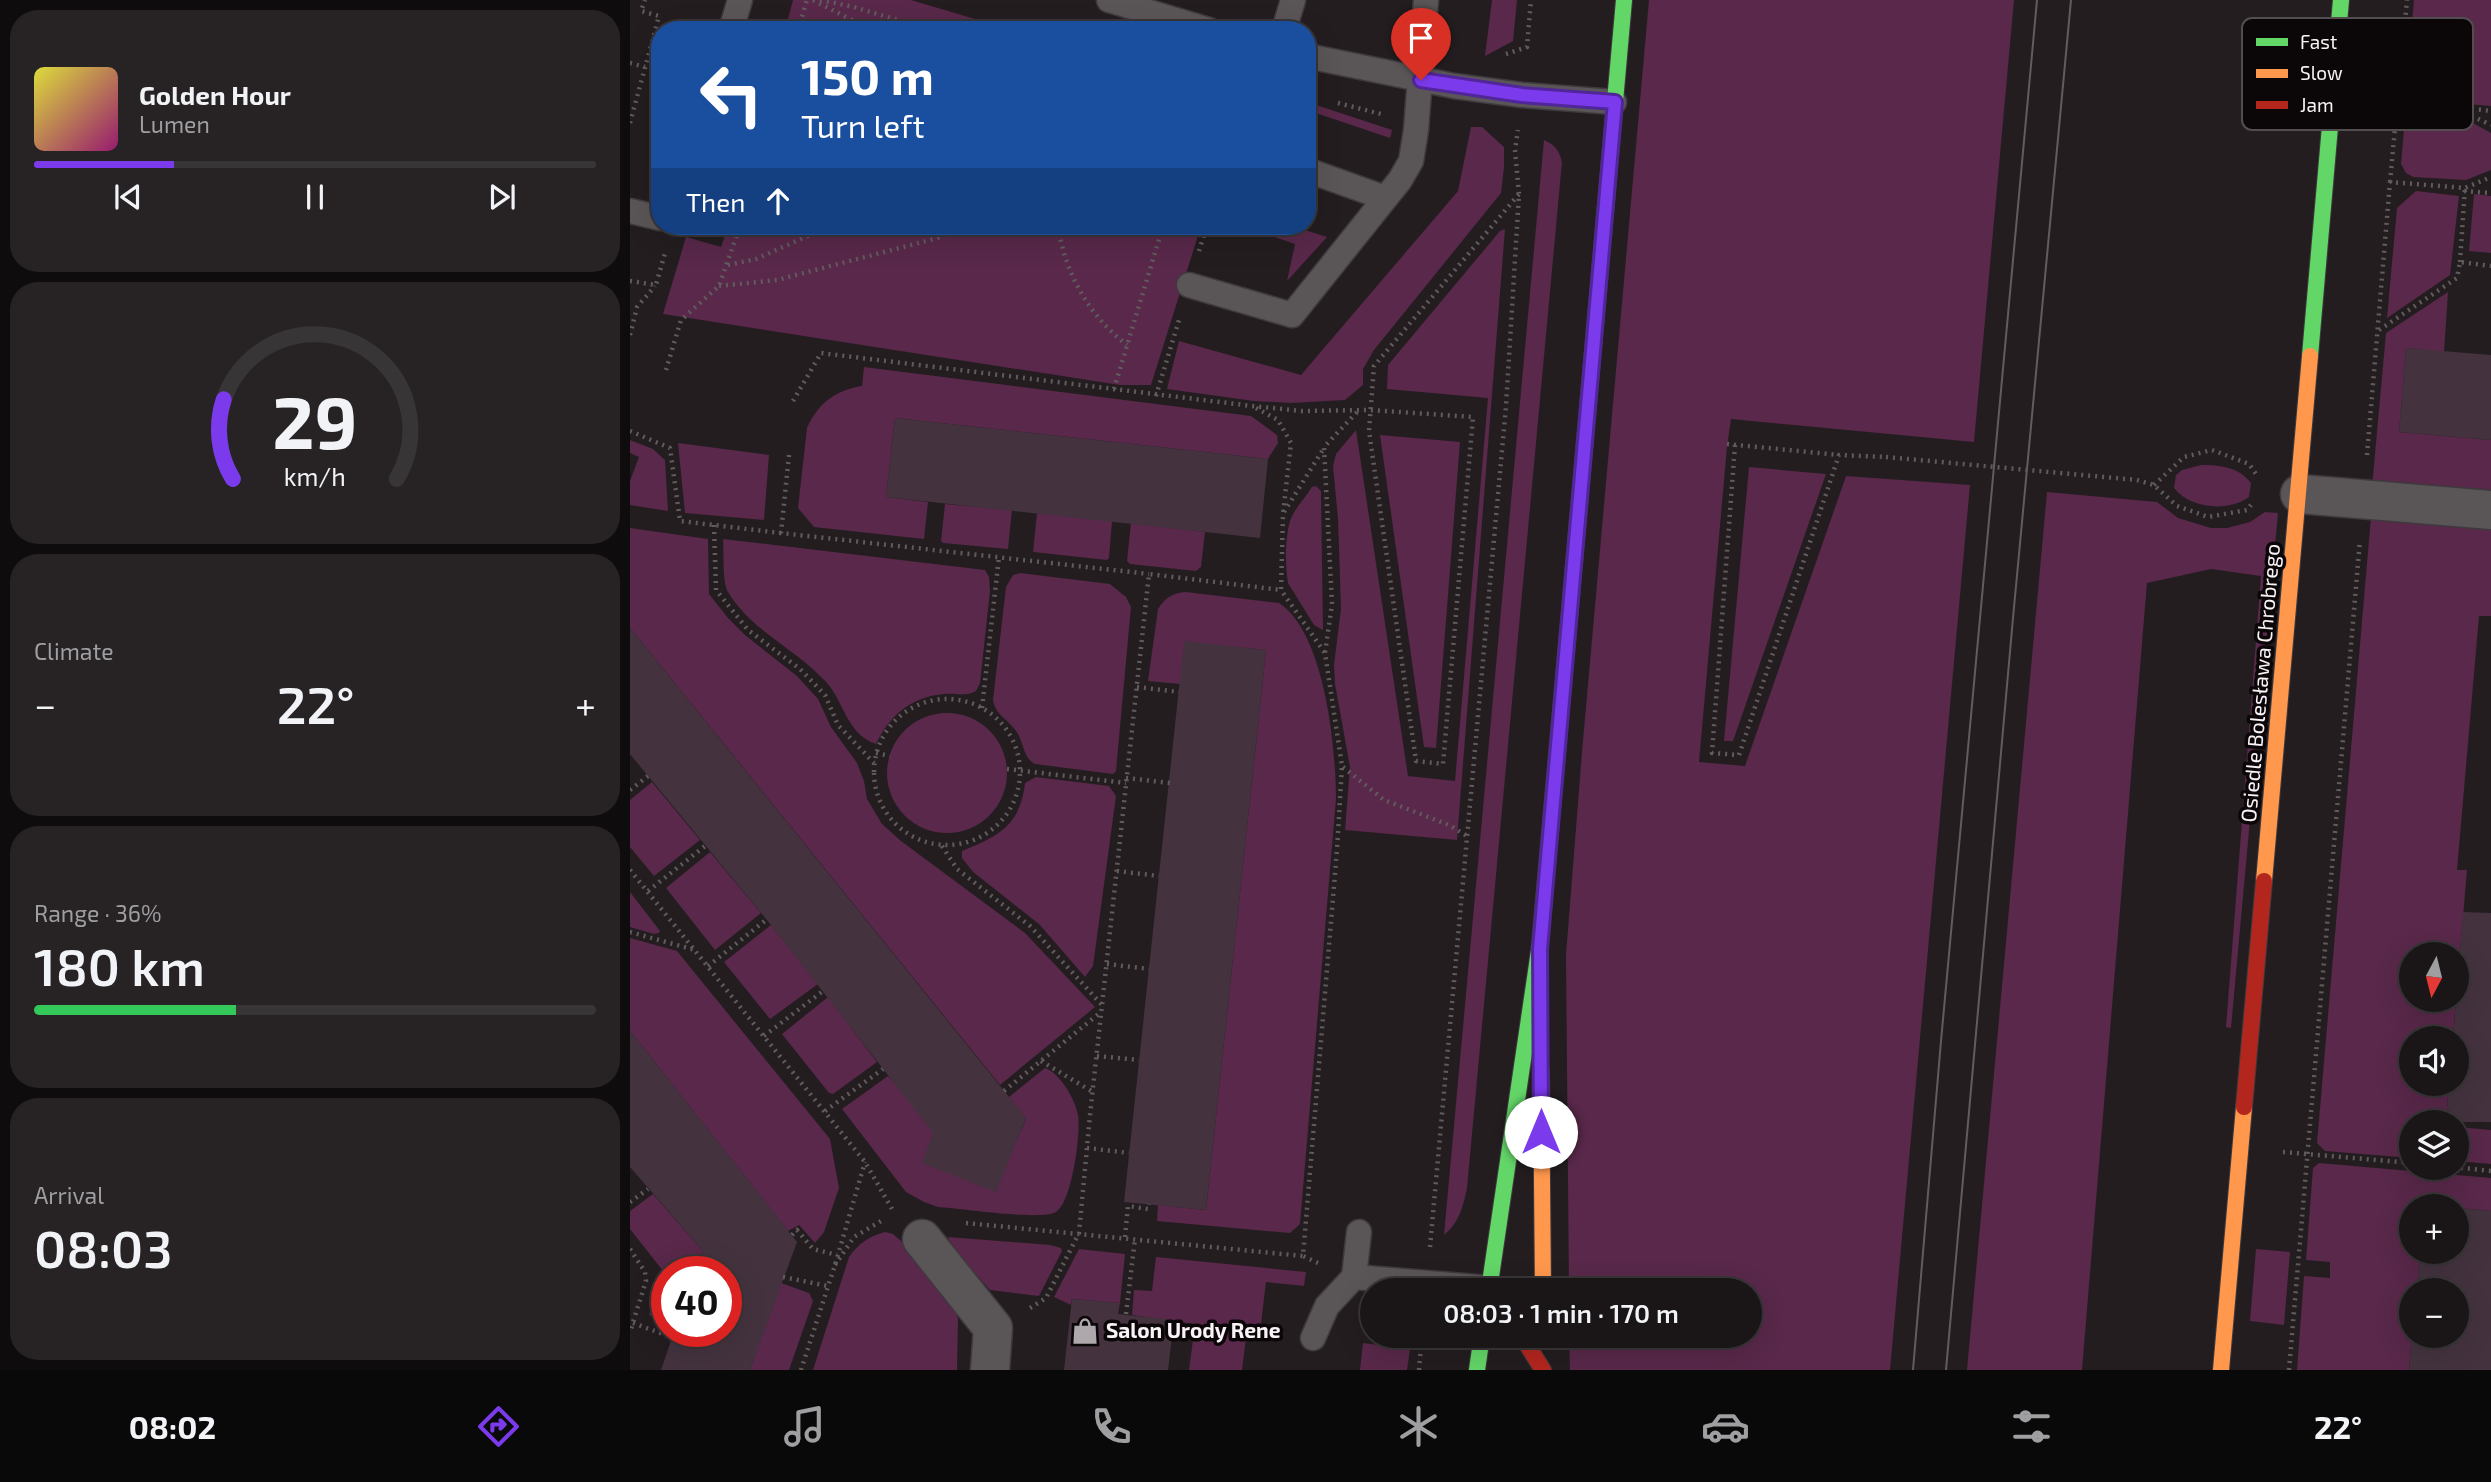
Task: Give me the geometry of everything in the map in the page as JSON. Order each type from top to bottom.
[{"type":"street","points":[[1491,1278],[1540,949],[1624,0]]},
{"type":"street","name":"Osiedle Bolesława Chrobrego","points":[[2340,18],[2342,0]]},
{"type":"street","name":"Osiedle Bolesława Chrobrego","points":[[2221,1370],[2241,1148],[2283,491],[2326,130]]},
{"type":"street","points":[[2283,491],[2491,510]]},
{"type":"street","points":[[1540,949],[1543,1278]]},
{"type":"street","points":[[909,1228],[993,1328],[990,1370]]},
{"type":"street","points":[[1477,1370],[1480,1348]]},
{"type":"street","points":[[1529,1348],[1543,1370]]},
{"type":"street","points":[[1543,1348],[1543,1370]]},
{"type":"lane","points":[[734,21],[740,0]]},
{"type":"lane","points":[[1109,0],[1173,9],[1194,21]]},
{"type":"lane","points":[[1287,21],[1293,0]]},
{"type":"lane","points":[[1189,285],[1292,315],[1401,180],[1411,161],[1421,80],[1426,0]]},
{"type":"lane","points":[[1316,58],[1421,80],[1522,95],[1615,102]]},
{"type":"lane","points":[[1316,173],[1385,198]]},
{"type":"lane","points":[[630,211],[651,216]]},
{"type":"lane","points":[[1312,1338],[1327,1306],[1354,1276],[1359,1232]]},
{"type":"lane","points":[[1354,1276],[1375,1278]]},
{"type":"path","points":[[645,0],[641,11],[659,16],[658,21]]},
{"type":"path","points":[[801,21],[807,0]]},
{"type":"path","points":[[813,0],[854,21]]},
{"type":"path","points":[[820,0],[902,21]]},
{"type":"path","points":[[1527,47],[1531,0]]},
{"type":"path","points":[[2405,18],[2407,0]]},
{"type":"path","points":[[630,123],[651,45]]},
{"type":"path","points":[[630,62],[645,67]]},
{"type":"path","points":[[2473,109],[2491,110]]},
{"type":"path","points":[[2473,116],[2491,125]]},
{"type":"path","points":[[1427,1278],[1506,406],[1519,194],[1516,150],[1518,130]]},
{"type":"path","points":[[2289,1370],[2395,130]]},
{"type":"path","points":[[2465,189],[2491,177]]},
{"type":"path","points":[[2390,182],[2491,193]]},
{"type":"path","points":[[2378,330],[2457,278],[2465,189]]},
{"type":"path","points":[[793,401],[821,353],[1302,411],[1360,409],[1370,410],[1473,417],[1443,764],[1416,761],[1369,431],[1370,410],[1374,366],[1519,194]]},
{"type":"path","points":[[666,370],[681,320],[719,286],[737,235]]},
{"type":"path","points":[[728,265],[756,259],[810,235]]},
{"type":"path","points":[[719,286],[777,281],[944,235]]},
{"type":"path","points":[[1060,235],[1065,260],[1088,304],[1116,337],[1127,345]]},
{"type":"path","points":[[1114,389],[1160,235]]},
{"type":"path","points":[[630,335],[637,307],[656,285],[666,250]]},
{"type":"path","points":[[2459,262],[2491,266]]},
{"type":"path","points":[[630,281],[656,285]]},
{"type":"path","points":[[1252,406],[1278,421],[1291,443],[1283,514],[1281,590],[1325,653]]},
{"type":"path","points":[[1283,514],[1324,447],[1360,409]]},
{"type":"path","points":[[630,431],[670,448],[680,522],[1281,590]]},
{"type":"path","points":[[1727,444],[2137,480],[2154,485],[2177,506],[2208,517],[2247,510],[2283,491],[2249,464],[2213,450],[2184,457],[2154,485]]},
{"type":"path","points":[[1735,445],[1712,753],[1739,755],[1839,455]]},
{"type":"path","points":[[961,1223],[1125,1237],[1304,1257],[1342,766],[1325,653],[1332,604],[1324,447]]},
{"type":"path","points":[[781,533],[789,455]]},
{"type":"path","points":[[714,525],[716,590],[748,629],[800,669],[825,695],[838,725],[874,763]]},
{"type":"path","points":[[982,708],[999,558]]},
{"type":"path","points":[[1046,1298],[1079,1233],[1149,574]]},
{"type":"path","points":[[1137,687],[1179,692]]},
{"type":"path","points":[[943,698],[963,701],[982,708],[998,719],[1009,733],[1017,750],[1020,771],[1016,794],[1004,818],[992,830],[976,839],[942,845],[913,838],[890,819],[876,792],[876,753],[889,725],[904,712],[923,702],[943,698]]},
{"type":"path","points":[[876,753],[890,756]]},
{"type":"path","points":[[1342,766],[1384,800],[1449,825],[1467,836]]},
{"type":"path","points":[[1007,769],[1170,783]]},
{"type":"path","points":[[630,790],[648,776]]},
{"type":"path","points":[[942,845],[957,869],[1030,926],[1102,1008]]},
{"type":"path","points":[[648,891],[705,846]]},
{"type":"path","points":[[630,870],[865,1161],[909,1228]]},
{"type":"path","points":[[1117,871],[1160,876]]},
{"type":"path","points":[[708,966],[766,920]]},
{"type":"path","points":[[630,932],[695,951]]},
{"type":"path","points":[[1107,964],[1149,969]]},
{"type":"path","points":[[764,1036],[823,991]]},
{"type":"path","points":[[1004,1091],[1102,1008]]},
{"type":"path","points":[[1097,1056],[1139,1060]]},
{"type":"path","points":[[1041,1061],[1093,1092]]},
{"type":"path","points":[[825,1111],[883,1069]]},
{"type":"path","points":[[1087,1148],[1129,1153]]},
{"type":"path","points":[[2241,1148],[2399,1162]]},
{"type":"path","points":[[801,1370],[865,1161]]},
{"type":"path","points":[[2469,1169],[2491,1171]]},
{"type":"path","points":[[630,1202],[648,1189]]},
{"type":"path","points":[[1125,1237],[1128,1206],[1148,1209],[1149,1204]]},
{"type":"path","points":[[835,1265],[854,1237],[875,1223],[909,1228]]},
{"type":"path","points":[[792,1235],[797,1230],[813,1249],[838,1255]]},
{"type":"path","points":[[1126,1314],[1135,1239]]},
{"type":"path","points":[[630,1249],[645,1272],[646,1281],[630,1332]]},
{"type":"path","points":[[783,1277],[828,1286]]},
{"type":"path","points":[[633,1323],[651,1330]]},
{"type":"path","points":[[1419,1370],[1421,1348]]},
{"type":"shaded area","points":[[793,0],[911,0],[982,21],[787,21]]},
{"type":"shaded area","points":[[1492,0],[1517,0],[1513,41],[1485,56]]},
{"type":"shaded area","points":[[1649,0],[2014,0],[1974,442],[1731,419],[1727,447],[1699,762],[1745,766],[1846,476],[1970,485],[1890,1370],[1570,1370],[1569,1348],[1762,1348],[1762,1278],[1569,1278],[1566,955]]},
{"type":"shaded area","points":[[2414,0],[2491,0],[2491,106],[2473,104],[2473,18],[2412,18]]},
{"type":"shaded area","points":[[1316,105],[1392,130],[1390,138],[1316,113]]},
{"type":"shaded area","points":[[2473,123],[2491,133],[2491,170],[2466,180],[2413,177],[2406,173],[2401,164],[2404,130],[2473,130]]},
{"type":"shaded area","points":[[1471,127],[1482,127],[1504,147],[1501,193],[1374,350],[1363,369],[1363,385],[1345,400],[1291,403],[1254,401],[1167,389],[1179,341],[1301,375],[1458,191]]},
{"type":"shaded area","points":[[1544,140],[1556,148],[1562,162],[1467,1188],[1460,1214],[1444,1235]]},
{"type":"shaded area","points":[[2416,191],[2459,196],[2450,275],[2387,318],[2397,208]]},
{"type":"shaded area","points":[[2474,194],[2491,196],[2491,253],[2469,251]]},
{"type":"shaded area","points":[[1505,229],[1457,840],[1345,830],[1350,767],[1334,665],[1341,609],[1333,466],[1336,454],[1356,430],[1408,776],[1455,781],[1488,398],[1387,389],[1388,365],[1500,231]]},
{"type":"shaded area","points":[[1316,234],[1327,237],[1287,281],[1295,244],[1268,235]]},
{"type":"shaded area","points":[[725,235],[1198,235],[1151,385],[1120,385],[663,314],[686,237],[721,247]]},
{"type":"shaded area","points":[[2448,292],[2444,352],[2406,348],[2399,432],[2491,440],[2491,496],[2372,487],[2386,333]]},
{"type":"shaded area","points":[[864,367],[1251,416],[1277,435],[1278,443],[1268,459],[895,418],[886,497],[928,502],[924,539],[814,527],[798,508],[807,428],[817,411],[829,399],[862,386]]},
{"type":"shaded area","points":[[1380,435],[1460,442],[1436,748],[1424,747]]},
{"type":"shaded area","points":[[630,440],[653,449],[665,460],[668,511],[630,505],[630,481],[639,457],[630,453]]},
{"type":"shaded area","points":[[678,443],[769,455],[764,520],[685,513]]},
{"type":"shaded area","points":[[2201,465],[2222,466],[2241,473],[2251,483],[2249,497],[2231,505],[2210,506],[2181,495],[2174,488],[2176,475],[2182,470]]},
{"type":"shaded area","points":[[1749,467],[1826,474],[1733,741],[1724,741]]},
{"type":"shaded area","points":[[1316,486],[1321,491],[1323,630],[1314,625],[1288,583],[1286,568],[1286,543],[1290,521],[1312,487]]},
{"type":"shaded area","points":[[2047,492],[2157,502],[2178,518],[2211,528],[2227,528],[2250,522],[2265,512],[2278,513],[2231,1028],[2226,1027],[2261,576],[2211,569],[2147,583],[2082,1370],[1967,1370]]},
{"type":"shaded area","points":[[945,504],[1012,510],[1008,549],[943,543]]},
{"type":"shaded area","points":[[1037,513],[1112,521],[1109,558],[1107,560],[1033,552]]},
{"type":"shaded area","points":[[2371,517],[2491,527],[2491,616],[2479,616],[2457,870],[2467,870],[2461,942],[2399,942],[2399,1012],[2455,1012],[2454,1026],[2399,1026],[2399,1096],[2448,1096],[2447,1110],[2399,1110],[2399,1157],[2325,1151],[2317,1143]]},
{"type":"shaded area","points":[[1131,523],[1205,532],[1201,567],[1196,571],[1130,564],[1127,561]]},
{"type":"shaded area","points":[[630,528],[708,539],[709,594],[745,635],[797,676],[818,699],[831,727],[857,763],[867,799],[882,824],[1025,933],[1095,1007],[1000,1085],[630,628]]},
{"type":"shaded area","points":[[723,539],[985,570],[989,577],[990,591],[980,683],[976,691],[921,699],[895,716],[876,744],[866,739],[852,726],[827,683],[738,606],[726,587]]},
{"type":"shaded area","points":[[1020,573],[1110,584],[1126,597],[1131,607],[1116,771],[1113,774],[1035,764],[1028,758],[1019,735],[994,705],[1006,587],[1013,575]]},
{"type":"shaded area","points":[[1186,592],[1279,603],[1295,618],[1307,639],[1325,693],[1330,722],[1336,799],[1300,1224],[1290,1233],[1157,1221],[1158,1205],[1206,1210],[1266,650],[1185,642],[1180,684],[1148,681],[1158,609],[1169,597]]},
{"type":"shaded area","points":[[947,713],[970,718],[989,731],[1002,750],[1007,773],[1002,796],[989,815],[970,828],[947,833],[924,828],[905,815],[892,796],[887,773],[892,750],[905,731],[924,718]]},
{"type":"shaded area","points":[[1036,777],[1109,786],[1116,796],[1093,966],[1085,977],[1039,924],[973,872],[962,858],[962,851],[1005,828],[1018,810],[1025,783]]},
{"type":"shaded area","points":[[652,782],[700,840],[654,876],[630,847],[630,800]]},
{"type":"shaded area","points":[[710,852],[761,913],[715,950],[666,888]]},
{"type":"shaded area","points":[[630,892],[660,931],[659,933],[630,927]]},
{"type":"shaded area","points":[[771,925],[818,984],[770,1019],[724,962]]},
{"type":"shaded area","points":[[630,938],[677,951],[830,1139],[839,1188],[824,1232],[815,1243],[799,1225],[788,1231],[630,1031]]},
{"type":"shaded area","points":[[828,997],[877,1062],[833,1094],[829,1093],[782,1034]]},
{"type":"shaded area","points":[[1045,1068],[1056,1075],[1066,1087],[1076,1109],[1079,1124],[1077,1151],[1067,1195],[1056,1212],[1047,1214],[1018,1215],[938,1207],[924,1202],[906,1192],[842,1109],[888,1076],[995,1191],[1026,1119],[1009,1097]]},
{"type":"shaded area","points":[[2469,1128],[2491,1130],[2491,1164],[2469,1162]]},
{"type":"shaded area","points":[[2319,1163],[2399,1170],[2399,1180],[2469,1180],[2469,1176],[2491,1178],[2491,1211],[2469,1209],[2469,1194],[2399,1194],[2399,1264],[2419,1264],[2418,1278],[2399,1278],[2399,1348],[2411,1348],[2409,1370],[2297,1370],[2304,1276],[2330,1278],[2330,1262],[2306,1260],[2313,1168]]},
{"type":"shaded area","points":[[653,1194],[703,1251],[701,1256],[651,1256],[630,1229],[630,1211]]},
{"type":"shaded area","points":[[885,1232],[893,1234],[901,1241],[956,1312],[957,1370],[813,1370],[849,1257],[864,1241]]},
{"type":"shaded area","points":[[948,1237],[1050,1245],[1061,1248],[1062,1251],[1039,1296],[990,1290],[951,1247]]},
{"type":"shaded area","points":[[1079,1249],[1125,1254],[1120,1303],[1072,1299],[1071,1305],[1054,1297]]},
{"type":"shaded area","points":[[2256,1249],[2290,1252],[2284,1325],[2250,1321]]},
{"type":"shaded area","points":[[1156,1257],[1306,1272],[1304,1286],[1266,1282],[1260,1332],[1247,1330],[1242,1370],[1189,1370],[1195,1324],[1132,1315],[1134,1290],[1152,1291]]},
{"type":"shaded area","points":[[781,1283],[809,1293],[813,1301],[789,1370],[750,1370]]},
{"type":"shaded area","points":[[1362,1348],[1410,1349],[1407,1370],[1360,1370]]},
{"type":"building","points":[[2406,348],[2491,355],[2491,440],[2399,432]]},
{"type":"building","points":[[895,418],[1268,459],[1260,538],[886,497]]},
{"type":"building","points":[[630,628],[1026,1118],[996,1192],[922,1163],[933,1133],[771,925],[630,754]]},
{"type":"building","points":[[1184,641],[1266,650],[1206,1210],[1124,1202]]},
{"type":"building","points":[[2463,912],[2491,913],[2491,1122],[2469,1122],[2469,1110],[2447,1110],[2448,1096],[2469,1096],[2469,1026],[2454,1026],[2455,1012],[2469,1012],[2469,942],[2461,942]]},
{"type":"building","points":[[630,1031],[797,1242],[750,1370],[661,1370],[669,1347],[742,1347],[742,1256],[701,1256],[703,1251],[630,1167]]},
{"type":"building","points":[[2469,1209],[2491,1211],[2491,1370],[2409,1370],[2411,1348],[2469,1348],[2469,1278],[2418,1278],[2419,1264],[2469,1264]]},
{"type":"building","points":[[1072,1299],[1120,1303],[1118,1314],[1174,1320],[1168,1370],[1064,1370]]},
{"type":"tram line","points":[[1913,1370],[2037,0]]},
{"type":"tram line","points":[[1946,1370],[2071,0]]},
{"type":"traffic: fast","points":[[1580,496],[1624,0]]},
{"type":"traffic: fast","points":[[2339,18],[2341,0]]},
{"type":"traffic: fast","points":[[2310,356],[2330,130]]},
{"type":"traffic: fast","points":[[1491,1278],[1540,944]]},
{"type":"traffic: fast","points":[[1477,1370],[1480,1348]]},
{"type":"traffic: slow","points":[[2264,881],[2310,356]]},
{"type":"traffic: slow","points":[[1541,1070],[1543,1278]]},
{"type":"traffic: slow","points":[[2221,1370],[2244,1107]]},
{"type":"traffic: jam","points":[[1540,944],[1580,496]]},
{"type":"traffic: jam","points":[[2244,1107],[2264,881]]},
{"type":"traffic: jam","points":[[1529,1348],[1543,1370]]},
{"type":"place","name":"Salon Urody Rene","points":[[1085,1331]]},
{"type":"route","points":[[1421,80],[1522,95],[1615,102],[1540,949],[1541,1132]]}]
